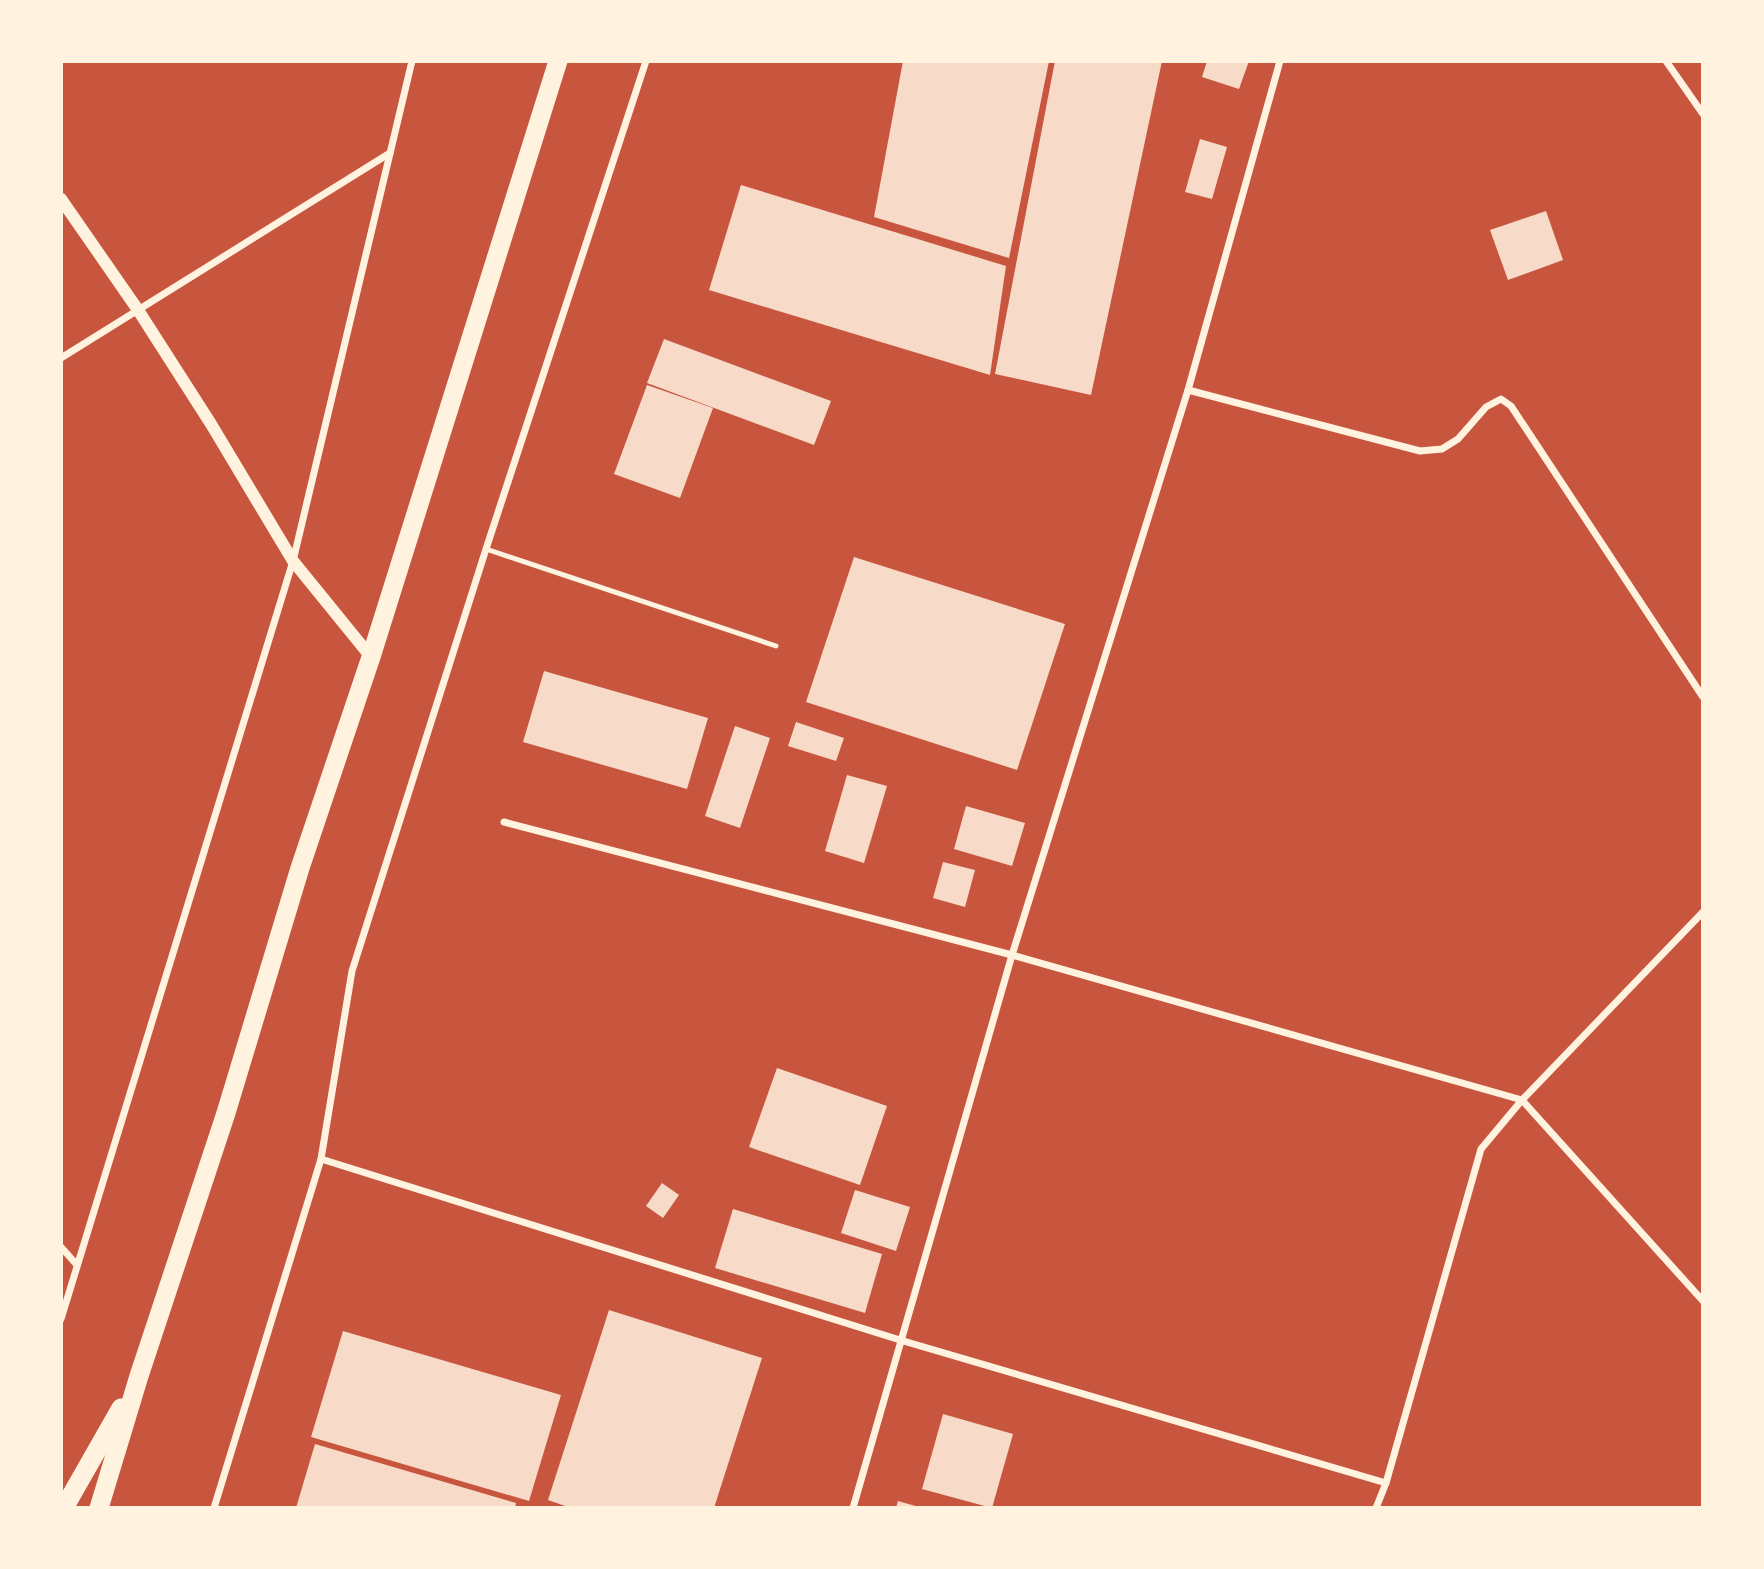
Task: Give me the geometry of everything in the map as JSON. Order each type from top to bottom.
[{"type":"highway","points":[[99,1508],[139,1376],[226,1113],[300,868],[372,657],[558,61]]},
{"type":"highway","points":[[64,1508],[139,1376]]},
{"type":"street","points":[[61,1319],[293,561],[412,61]]},
{"type":"street","points":[[214,1508],[321,1158],[352,971],[486,549],[646,61]]},
{"type":"street","points":[[853,1508],[1012,955],[1188,390],[1280,61]]},
{"type":"street","points":[[1667,61],[1703,114]]},
{"type":"street","points":[[61,358],[390,153]]},
{"type":"street","points":[[61,199],[138,310],[211,424],[293,561],[372,657]]},
{"type":"street","points":[[1188,390],[1420,451],[1442,449],[1458,439],[1486,407],[1501,399],[1511,406],[1703,697]]},
{"type":"street","points":[[504,822],[1012,955],[1522,1100],[1703,1301]]},
{"type":"street","points":[[1376,1508],[1386,1483],[1481,1149],[1522,1100],[1703,912]]},
{"type":"street","points":[[321,1158],[900,1340],[1386,1483]]},
{"type":"street","points":[[61,1247],[77,1265]]},
{"type":"lane","points":[[486,549],[776,646]]},
{"type":"building","points":[[903,61],[1049,61],[1009,258],[874,217]]},
{"type":"building","points":[[1055,61],[1162,61],[1091,395],[995,374]]},
{"type":"building","points":[[1207,61],[1249,61],[1239,89],[1202,77]]},
{"type":"building","points":[[1200,139],[1227,147],[1212,199],[1185,192]]},
{"type":"building","points":[[741,185],[1006,266],[990,375],[709,290]]},
{"type":"building","points":[[1546,211],[1563,260],[1508,280],[1490,230]]},
{"type":"building","points":[[664,339],[831,401],[814,445],[647,383]]},
{"type":"building","points":[[647,385],[713,408],[680,498],[614,474]]},
{"type":"building","points":[[854,557],[1065,624],[1017,770],[806,702]]},
{"type":"building","points":[[544,671],[708,718],[687,789],[523,742]]},
{"type":"building","points":[[796,722],[844,738],[836,761],[788,746]]},
{"type":"building","points":[[735,726],[770,738],[740,828],[705,816]]},
{"type":"building","points":[[847,775],[887,786],[864,863],[825,851]]},
{"type":"building","points":[[966,806],[1025,823],[1012,866],[954,849]]},
{"type":"building","points":[[943,862],[975,870],[965,907],[933,898]]},
{"type":"building","points":[[777,1068],[887,1106],[860,1185],[749,1147]]},
{"type":"building","points":[[662,1183],[679,1195],[663,1218],[646,1206]]},
{"type":"building","points":[[855,1190],[910,1207],[896,1251],[841,1233]]},
{"type":"building","points":[[733,1209],[882,1254],[865,1313],[715,1268]]},
{"type":"building","points":[[609,1310],[762,1358],[714,1508],[571,1508],[548,1500]]},
{"type":"building","points":[[343,1331],[561,1395],[529,1501],[311,1437]]},
{"type":"building","points":[[943,1414],[1013,1434],[992,1508],[922,1489]]},
{"type":"building","points":[[315,1444],[516,1503],[515,1508],[296,1508]]},
{"type":"building","points":[[898,1501],[919,1507],[896,1508]]}]
